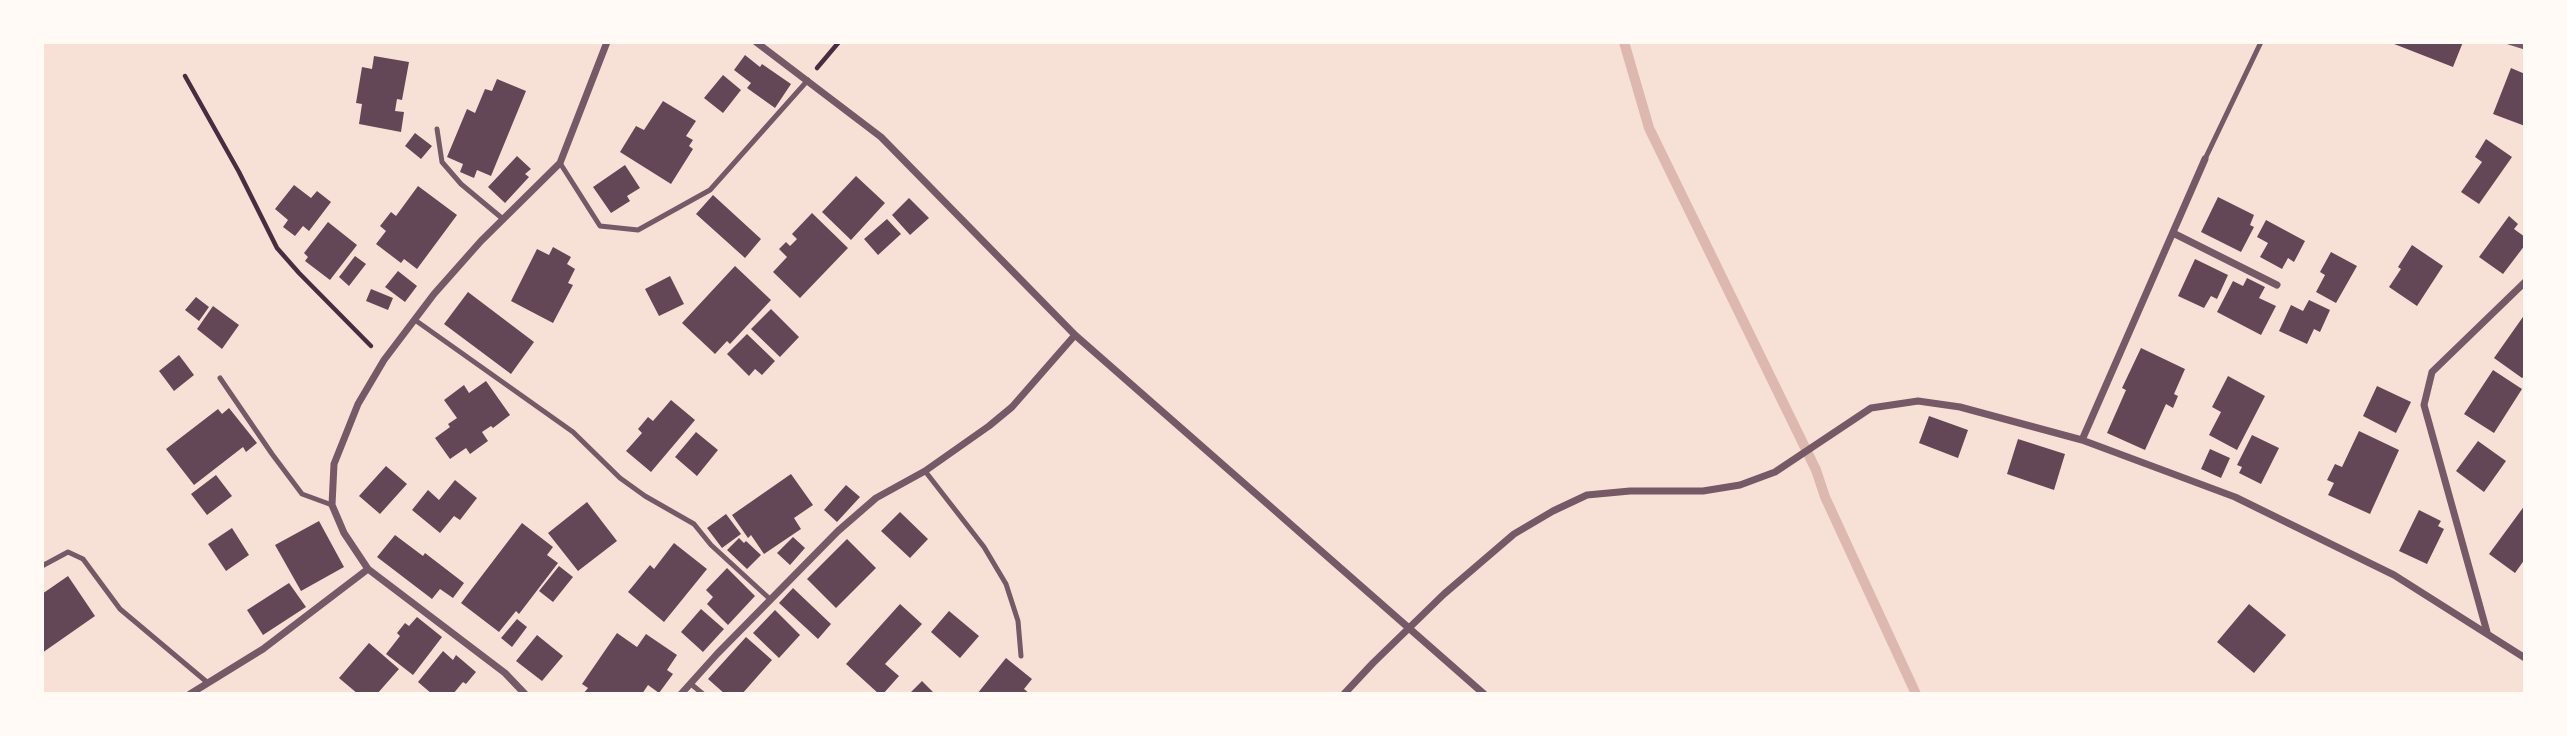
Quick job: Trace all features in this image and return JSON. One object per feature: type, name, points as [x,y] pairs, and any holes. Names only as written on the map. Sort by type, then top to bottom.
[{"type":"street","points":[[525,694],[505,673],[368,569],[344,533],[332,505],[334,464],[358,404],[384,360],[434,294],[503,219],[560,163],[607,42]]},
{"type":"street","points":[[757,42],[881,137],[1075,335],[1484,694]]},
{"type":"street","points":[[2082,440],[2205,159]]},
{"type":"street","points":[[2173,233],[2277,285]]},
{"type":"street","points":[[2487,632],[2424,405],[2432,372],[2525,282]]},
{"type":"street","points":[[681,694],[838,531],[876,498],[925,471],[1012,407],[1075,335]]},
{"type":"street","points":[[1344,694],[1408,628],[1514,534],[1553,510],[1587,495],[1630,491],[1703,491],[1740,485],[1775,472],[1871,408],[1918,401],[1960,407],[2082,440],[2235,496],[2395,575],[2525,658]]},
{"type":"street","points":[[190,694],[263,649],[368,569]]},
{"type":"lane","points":[[2205,159],[2261,42]]},
{"type":"lane","points":[[2509,42],[2525,47]]},
{"type":"lane","points":[[560,163],[600,226],[638,230],[710,190],[808,80]]},
{"type":"lane","points":[[437,129],[442,162],[461,184],[503,219]]},
{"type":"lane","points":[[415,320],[573,432],[620,478],[694,524],[711,545],[771,600]]},
{"type":"lane","points":[[219,378],[302,494],[332,505]]},
{"type":"lane","points":[[925,471],[984,547],[1006,584],[1018,621],[1021,656]]},
{"type":"lane","points":[[42,566],[68,552],[83,559],[120,610],[208,683]]},
{"type":"lane","points":[[691,684],[703,694]]},
{"type":"path","points":[[808,80],[839,42]]},
{"type":"path","points":[[185,76],[239,172],[277,248],[384,360]]},
{"type":"building","points":[[2389,42],[2463,42],[2453,67]]},
{"type":"building","points":[[745,55],[760,67],[762,64],[791,84],[775,108],[747,88],[751,83],[734,70]]},
{"type":"building","points":[[374,56],[409,62],[402,100],[397,99],[395,111],[404,112],[401,132],[359,124],[362,104],[356,103],[362,67],[372,69]]},
{"type":"building","points":[[2511,68],[2525,74],[2525,126],[2493,114]]},
{"type":"building","points":[[723,75],[741,90],[723,113],[704,98]]},
{"type":"building","points":[[497,79],[526,91],[491,176],[477,170],[474,178],[460,172],[463,164],[447,157],[467,109],[475,113],[485,89],[492,91]]},
{"type":"building","points":[[663,101],[696,121],[686,136],[693,140],[689,146],[693,149],[671,184],[620,152],[636,126],[644,130]]},
{"type":"building","points":[[415,133],[432,146],[421,159],[405,146]]},
{"type":"building","points":[[2486,139],[2512,157],[2479,204],[2461,192],[2482,162],[2475,157]]},
{"type":"building","points":[[517,156],[531,169],[525,174],[529,177],[505,203],[488,187]]},
{"type":"building","points":[[625,165],[640,188],[627,196],[630,201],[611,213],[593,187]]},
{"type":"building","points":[[856,176],[885,203],[851,240],[822,212]]},
{"type":"building","points":[[294,185],[311,198],[317,191],[331,202],[309,231],[303,226],[295,236],[283,227],[288,220],[275,209]]},
{"type":"building","points":[[418,186],[457,215],[417,269],[404,259],[401,263],[376,244],[386,231],[380,226],[391,212],[396,216]]},
{"type":"building","points":[[713,195],[761,239],[745,258],[696,214]]},
{"type":"building","points":[[2218,197],[2254,215],[2250,225],[2254,227],[2241,252],[2201,232]]},
{"type":"building","points":[[909,198],[929,218],[910,235],[892,215]]},
{"type":"building","points":[[812,213],[848,248],[800,298],[773,272],[787,257],[779,249],[786,242],[790,246],[797,239],[792,234]]},
{"type":"building","points":[[2509,216],[2518,224],[2514,229],[2525,237],[2525,245],[2503,274],[2479,257]]},
{"type":"building","points":[[887,219],[901,234],[878,255],[864,239]]},
{"type":"building","points":[[2266,220],[2305,241],[2294,262],[2288,258],[2282,269],[2260,257],[2268,243],[2257,237]]},
{"type":"building","points":[[328,222],[357,245],[330,280],[305,261],[308,257],[304,253]]},
{"type":"building","points":[[2412,245],[2443,266],[2417,306],[2389,287]]},
{"type":"building","points":[[553,247],[571,257],[567,264],[575,269],[568,283],[573,285],[553,323],[511,301],[537,249],[549,255]]},
{"type":"building","points":[[2331,252],[2357,266],[2336,303],[2316,292],[2325,275],[2320,272]]},
{"type":"building","points":[[355,256],[366,264],[349,286],[339,277]]},
{"type":"building","points":[[2195,259],[2228,275],[2217,299],[2211,296],[2204,308],[2178,296]]},
{"type":"building","points":[[735,266],[771,300],[730,344],[727,341],[715,354],[682,323]]},
{"type":"building","points":[[398,271],[417,286],[405,302],[385,287]]},
{"type":"building","points":[[670,276],[684,304],[659,316],[645,289]]},
{"type":"building","points":[[2247,278],[2265,287],[2259,298],[2276,306],[2261,335],[2217,312],[2233,281],[2243,286]]},
{"type":"building","points":[[371,289],[393,298],[388,310],[366,301]]},
{"type":"building","points":[[468,292],[534,342],[511,374],[444,324]]},
{"type":"building","points":[[196,297],[209,307],[199,321],[185,310]]},
{"type":"building","points":[[2309,300],[2330,310],[2320,332],[2314,329],[2307,344],[2279,331],[2291,305],[2303,311]]},
{"type":"building","points":[[213,306],[239,325],[222,349],[197,329]]},
{"type":"building","points":[[771,309],[799,337],[780,357],[751,329]]},
{"type":"building","points":[[2525,314],[2525,375],[2522,378],[2494,358]]},
{"type":"building","points":[[747,334],[775,361],[762,375],[755,369],[749,376],[727,354]]},
{"type":"building","points":[[2141,348],[2185,369],[2174,394],[2178,396],[2173,408],[2166,404],[2145,450],[2107,433],[2126,390],[2122,388]]},
{"type":"building","points":[[179,355],[194,375],[174,391],[159,371]]},
{"type":"building","points":[[2493,370],[2522,389],[2494,433],[2464,414]]},
{"type":"building","points":[[2228,376],[2265,396],[2237,450],[2209,435],[2221,412],[2212,407]]},
{"type":"building","points":[[486,381],[510,415],[493,428],[491,426],[482,432],[488,441],[470,454],[466,448],[450,459],[435,438],[457,418],[444,400],[464,385],[469,393]]},
{"type":"building","points":[[2377,386],[2411,402],[2396,433],[2363,416]]},
{"type":"building","points":[[671,400],[695,420],[651,472],[626,451],[642,433],[638,429],[648,417],[653,421]]},
{"type":"building","points":[[229,408],[257,443],[246,452],[243,447],[194,485],[166,449],[218,409],[222,414]]},
{"type":"building","points":[[1929,416],[1968,430],[1958,458],[1919,443]]},
{"type":"building","points":[[2359,431],[2399,450],[2370,514],[2328,495],[2334,483],[2327,480],[2335,464],[2342,467]]},
{"type":"building","points":[[696,432],[718,450],[697,476],[675,457]]},
{"type":"building","points":[[2252,435],[2279,448],[2261,484],[2239,473],[2242,467],[2237,465]]},
{"type":"building","points":[[2018,439],[2065,454],[2054,490],[2007,474]]},
{"type":"building","points":[[2478,441],[2506,461],[2484,492],[2456,471]]},
{"type":"building","points":[[2210,449],[2230,458],[2221,478],[2201,469]]},
{"type":"building","points":[[386,466],[407,484],[380,514],[359,496]]},
{"type":"building","points":[[791,474],[813,505],[794,518],[801,529],[764,554],[751,535],[748,538],[732,515]]},
{"type":"building","points":[[216,475],[232,496],[207,515],[191,494]]},
{"type":"building","points":[[455,480],[477,498],[460,520],[454,516],[440,533],[412,510],[428,490],[439,500]]},
{"type":"building","points":[[846,485],[860,497],[837,522],[824,510]]},
{"type":"building","points":[[587,502],[617,541],[578,571],[548,533]]},
{"type":"building","points":[[2525,505],[2525,559],[2515,573],[2489,554]]},
{"type":"building","points":[[2419,510],[2441,521],[2438,526],[2444,529],[2427,564],[2399,551]]},
{"type":"building","points":[[900,512],[928,539],[910,558],[881,531]]},
{"type":"building","points":[[726,514],[741,534],[722,548],[707,528]]},
{"type":"building","points":[[319,521],[344,567],[301,591],[275,545]]},
{"type":"building","points":[[522,523],[553,547],[547,555],[558,563],[519,614],[516,611],[499,632],[461,603]]},
{"type":"building","points":[[232,528],[249,555],[226,571],[208,544]]},
{"type":"building","points":[[395,535],[423,556],[425,553],[464,583],[453,598],[440,589],[432,599],[377,557]]},
{"type":"building","points":[[793,537],[805,548],[790,565],[777,553]]},
{"type":"building","points":[[739,538],[761,555],[747,569],[727,550]]},
{"type":"building","points":[[847,539],[876,568],[836,608],[807,579]]},
{"type":"building","points":[[674,543],[707,569],[664,622],[628,592],[650,565],[654,569]]},
{"type":"building","points":[[559,566],[573,577],[553,602],[539,591]]},
{"type":"building","points":[[727,568],[755,596],[728,625],[707,604],[713,597],[706,590]]},
{"type":"building","points":[[68,576],[95,616],[42,653],[42,594]]},
{"type":"building","points":[[289,583],[306,607],[263,635],[247,610]]},
{"type":"building","points":[[793,588],[831,624],[818,639],[779,603]]},
{"type":"building","points":[[900,604],[922,624],[885,664],[899,676],[883,694],[879,694],[846,664]]},
{"type":"building","points":[[2249,604],[2286,635],[2254,673],[2217,642]]},
{"type":"building","points":[[701,609],[724,629],[703,652],[681,632]]},
{"type":"building","points":[[775,610],[800,635],[779,658],[753,633]]},
{"type":"building","points":[[949,611],[979,636],[960,658],[931,632]]},
{"type":"building","points":[[417,617],[442,637],[413,675],[386,654],[400,636],[397,633],[405,623],[409,626]]},
{"type":"building","points":[[517,619],[527,627],[512,647],[501,638]]},
{"type":"building","points":[[617,633],[637,647],[646,634],[677,655],[667,670],[673,674],[659,693],[648,685],[642,694],[583,694],[588,688],[582,684]]},
{"type":"building","points":[[537,635],[563,656],[542,681],[516,661]]},
{"type":"building","points":[[746,637],[772,660],[742,694],[725,694],[708,679]]},
{"type":"building","points":[[369,643],[399,669],[377,694],[358,694],[339,678]]},
{"type":"building","points":[[443,651],[453,660],[456,655],[476,672],[453,694],[432,694],[418,682]]},
{"type":"building","points":[[1006,658],[1032,679],[1024,689],[1030,694],[977,694]]},
{"type":"building","points":[[922,681],[935,694],[909,694]]},
{"type":"waterway","points":[[1624,42],[1649,128],[1816,470],[1825,497],[1916,694]]}]
